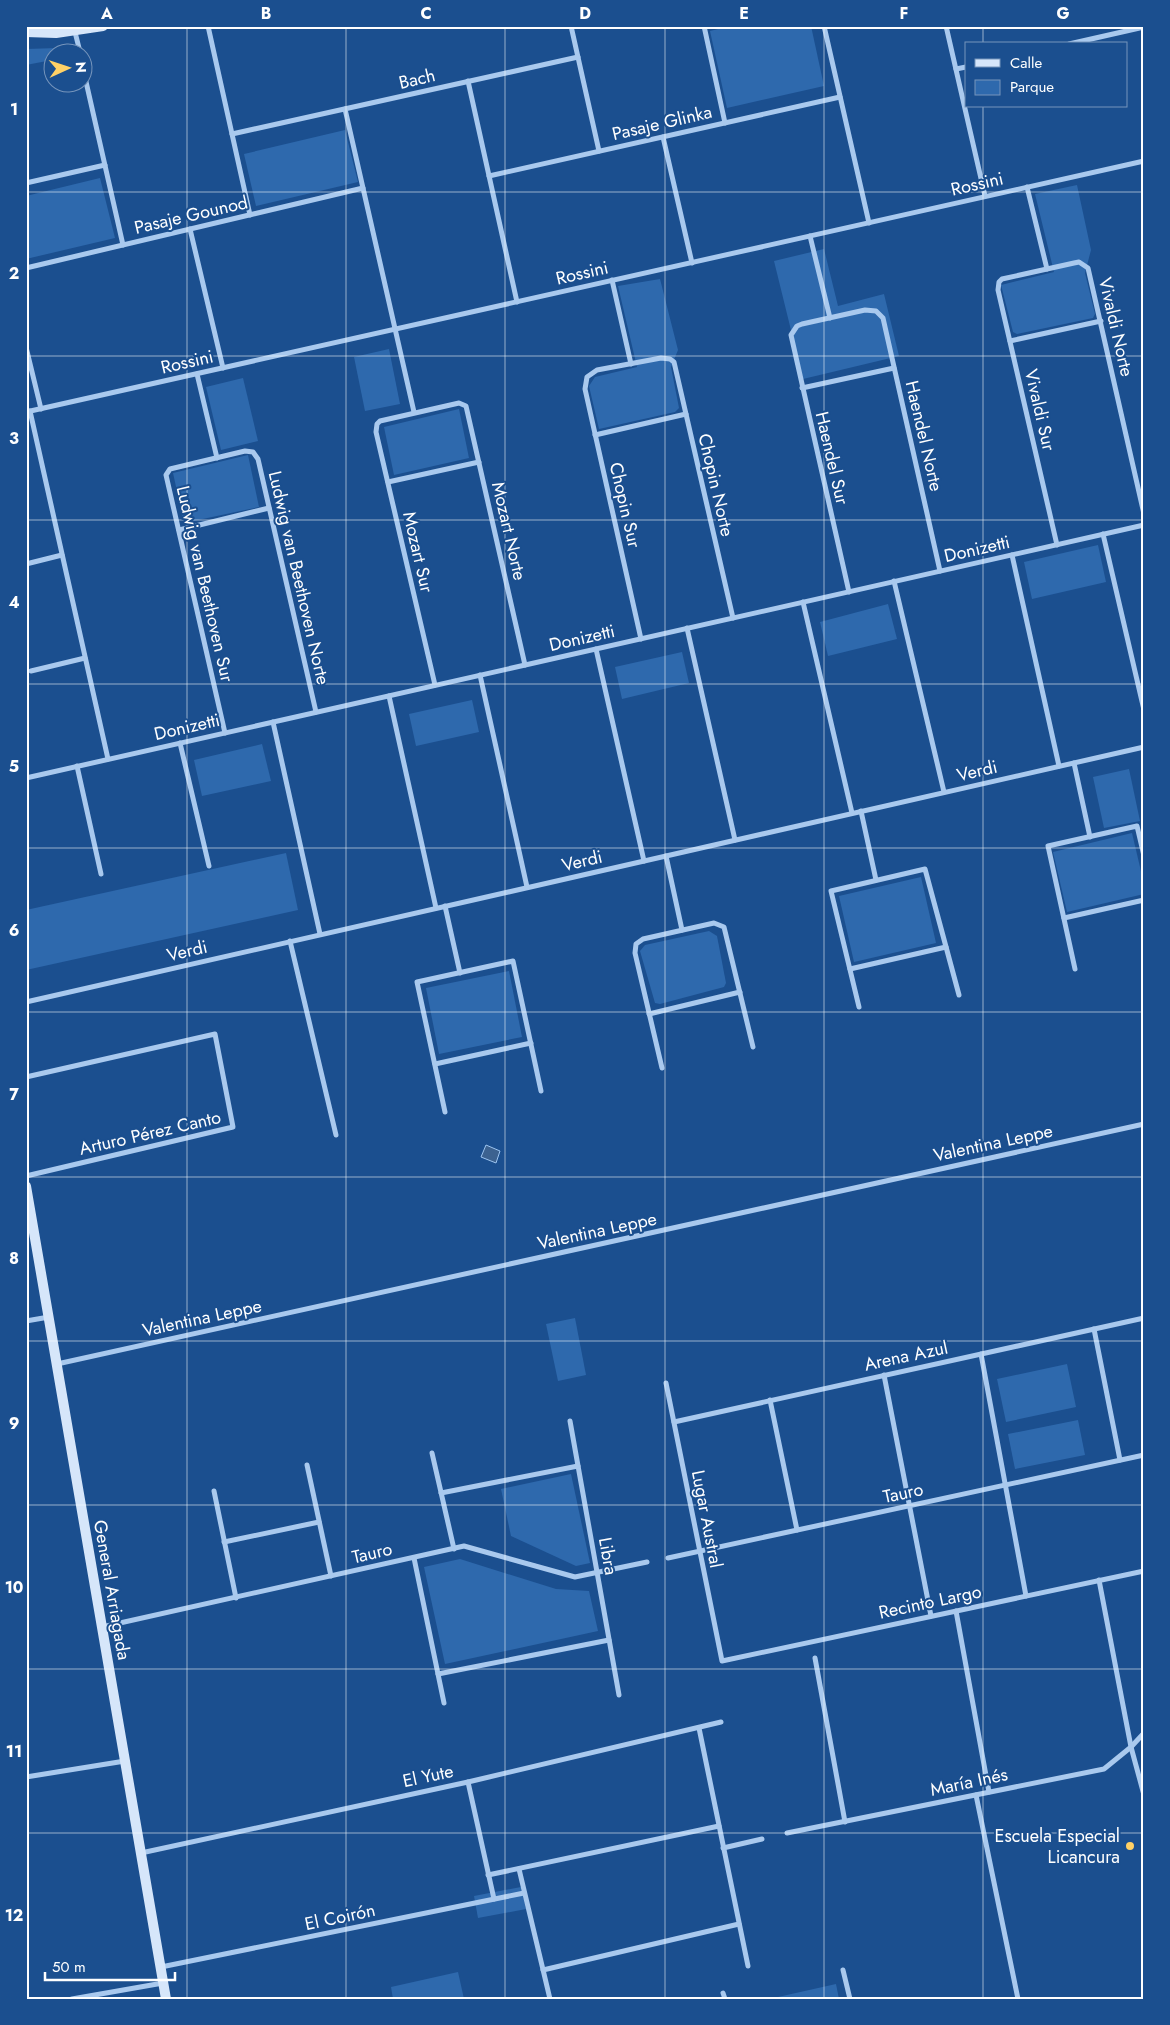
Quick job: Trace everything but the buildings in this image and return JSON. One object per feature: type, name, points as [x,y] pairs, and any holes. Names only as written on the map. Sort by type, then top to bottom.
[{"type":"street","points":[[26,32],[75,32],[103,26]]},
{"type":"street","points":[[208,26],[250,215]]},
{"type":"street","points":[[571,26],[599,152]]},
{"type":"street","points":[[704,26],[725,123]]},
{"type":"street","points":[[824,26],[869,223]]},
{"type":"street","points":[[946,26],[985,196]]},
{"type":"street","points":[[1078,42],[1144,27]]},
{"type":"street","points":[[75,32],[78,42]]},
{"type":"street","name":"Bach","points":[[232,134],[578,57]]},
{"type":"street","points":[[956,70],[965,67]]},
{"type":"street","points":[[468,81],[517,302]]},
{"type":"street","points":[[88,92],[123,245]]},
{"type":"street","name":"Pasaje Glinka","points":[[489,176],[840,97]]},
{"type":"street","points":[[345,109],[414,412]]},
{"type":"street","points":[[663,137],[692,262]]},
{"type":"street","name":"Rossini","points":[[28,412],[1144,161]]},
{"type":"street","points":[[26,183],[105,164]]},
{"type":"street","points":[[1027,187],[1047,269]]},
{"type":"street","name":"Pasaje Gounod","points":[[26,268],[363,188]]},
{"type":"street","points":[[190,229],[223,368]]},
{"type":"street","points":[[810,236],[830,318]]},
{"type":"street","name":"Vivaldi Norte","points":[[1047,269],[1074,263],[1084,264],[1090,273],[1144,514]]},
{"type":"street","name":"Vivaldi Sur","points":[[1047,269],[1006,278],[999,282],[998,290],[1057,545]]},
{"type":"street","points":[[612,280],[631,364]]},
{"type":"street","name":"Haendel Norte","points":[[830,318],[865,310],[876,311],[883,318],[940,571]]},
{"type":"street","name":"Haendel Sur","points":[[830,318],[802,324],[793,330],[792,341],[848,592]]},
{"type":"street","points":[[1010,341],[1101,321]]},
{"type":"street","points":[[26,347],[41,409]]},
{"type":"street","name":"Chopin Norte","points":[[631,364],[661,358],[670,359],[676,367],[733,618]]},
{"type":"street","name":"Chopin Sur","points":[[631,364],[593,372],[587,378],[585,389],[641,639]]},
{"type":"street","points":[[802,388],[894,368]]},
{"type":"street","points":[[198,374],[217,458]]},
{"type":"street","name":"Mozart Norte","points":[[414,412],[459,402],[467,410],[525,665]]},
{"type":"street","points":[[28,412],[108,759]]},
{"type":"street","name":"Mozart Sur","points":[[414,412],[380,421],[377,424],[376,432],[435,686]]},
{"type":"street","points":[[595,434],[686,414]]},
{"type":"street","name":"Ludwig van Beethoven Norte","points":[[217,458],[244,451],[253,452],[258,459],[316,712]]},
{"type":"street","name":"Ludwig van Beethoven Sur","points":[[217,458],[170,469],[167,479],[225,733]]},
{"type":"street","points":[[388,482],[479,462]]},
{"type":"street","points":[[179,530],[270,508]]},
{"type":"street","name":"Donizetti","points":[[26,778],[1144,525]]},
{"type":"street","points":[[1103,534],[1144,710]]},
{"type":"street","points":[[1012,555],[1059,766]]},
{"type":"street","points":[[26,564],[62,556]]},
{"type":"street","points":[[894,581],[944,792]]},
{"type":"street","points":[[803,602],[852,813]]},
{"type":"street","points":[[687,628],[736,840]]},
{"type":"street","points":[[596,649],[644,861]]},
{"type":"street","points":[[31,671],[85,658]]},
{"type":"street","points":[[480,675],[527,887]]},
{"type":"street","points":[[389,696],[436,908]]},
{"type":"street","points":[[273,722],[320,934]]},
{"type":"street","points":[[180,743],[208,866]]},
{"type":"street","name":"Verdi","points":[[26,1002],[1144,747]]},
{"type":"street","points":[[1074,763],[1090,837]]},
{"type":"street","points":[[77,766],[101,874]]},
{"type":"street","points":[[861,811],[876,880]]},
{"type":"street","points":[[1076,969],[1048,846],[1137,826],[1144,856]]},
{"type":"street","points":[[666,856],[682,930]]},
{"type":"street","points":[[859,1007],[831,891],[925,869],[958,995]]},
{"type":"street","points":[[1064,918],[1144,900]]},
{"type":"street","points":[[445,906],[460,973]]},
{"type":"street","points":[[662,1068],[635,953],[636,944],[642,939],[714,923],[724,927],[753,1047]]},
{"type":"street","points":[[290,941],[336,1135]]},
{"type":"street","points":[[850,969],[946,947]]},
{"type":"street","points":[[445,1112],[417,982],[513,961],[541,1091]]},
{"type":"street","points":[[649,1014],[740,992]]},
{"type":"street","name":"Arturo Pérez Canto","points":[[26,1077],[215,1034],[233,1127],[26,1176]]},
{"type":"street","points":[[435,1064],[531,1043]]},
{"type":"street","name":"Valentina Leppe","points":[[57,1364],[1144,1124]]},
{"type":"street","name":"General Arriagada","points":[[26,1186],[166,1999]]},
{"type":"street","points":[[26,1321],[49,1317]]},
{"type":"street","name":"Arena Azul","points":[[674,1422],[1144,1318]]},
{"type":"street","points":[[1094,1329],[1120,1460]]},
{"type":"street","points":[[981,1354],[1026,1596]]},
{"type":"street","points":[[884,1375],[930,1616]]},
{"type":"street","name":"Lugar Austral","points":[[666,1383],[722,1661]]},
{"type":"street","points":[[770,1400],[797,1530]]},
{"type":"street","name":"Libra","points":[[570,1421],[619,1695]]},
{"type":"street","points":[[432,1453],[454,1549]]},
{"type":"street","name":"Tauro","points":[[668,1558],[1144,1455]]},
{"type":"street","points":[[307,1465],[331,1576]]},
{"type":"street","points":[[441,1493],[578,1466]]},
{"type":"street","points":[[214,1491],[236,1598]]},
{"type":"street","points":[[224,1542],[319,1522]]},
{"type":"street","name":"Tauro","points":[[102,1627],[464,1546],[575,1578],[647,1562]]},
{"type":"street","points":[[414,1558],[444,1703]]},
{"type":"street","name":"Recinto Largo","points":[[722,1661],[1144,1571]]},
{"type":"street","points":[[1099,1580],[1131,1747],[1144,1795]]},
{"type":"street","points":[[956,1611],[989,1792]]},
{"type":"street","points":[[438,1674],[609,1640]]},
{"type":"street","points":[[815,1658],[845,1822]]},
{"type":"street","name":"El Yute","points":[[141,1853],[468,1782],[721,1722]]},
{"type":"street","points":[[699,1728],[748,1966]]},
{"type":"street","name":"María Inés","points":[[787,1834],[1104,1769],[1131,1747],[1144,1733]]},
{"type":"street","points":[[26,1777],[125,1760]]},
{"type":"street","points":[[468,1782],[494,1899]]},
{"type":"street","points":[[976,1795],[1018,1999]]},
{"type":"street","points":[[488,1875],[719,1826]]},
{"type":"street","points":[[723,1848],[762,1839]]},
{"type":"street","points":[[519,1869],[550,1999]]},
{"type":"street","name":"El Coirón","points":[[160,1967],[524,1893]]},
{"type":"street","points":[[543,1970],[739,1924]]},
{"type":"street","points":[[844,1970],[850,1999]]},
{"type":"street","points":[[72,1999],[163,1983]]},
{"type":"green space","points":[[730,26],[811,26],[824,86],[727,108],[710,31]]},
{"type":"green space","points":[[42,48],[42,62],[26,65],[26,49]]},
{"type":"green space","points":[[345,130],[358,182],[256,206],[244,154]]},
{"type":"green space","points":[[100,178],[115,238],[26,259],[26,196]]},
{"type":"green space","points":[[1077,185],[1091,250],[1085,273],[1095,314],[1093,318],[1017,334],[1013,332],[1001,285],[1054,272],[1035,194]]},
{"type":"green space","points":[[824,249],[838,306],[884,294],[899,356],[803,379],[774,261]]},
{"type":"green space","points":[[660,279],[678,350],[671,367],[679,408],[675,412],[599,429],[589,386],[595,377],[637,367],[618,286]]},
{"type":"green space","points":[[389,349],[400,404],[365,411],[354,357]]},
{"type":"green space","points":[[243,378],[258,441],[221,450],[206,387]]},
{"type":"green space","points":[[459,409],[469,458],[394,475],[384,427]]},
{"type":"green space","points":[[248,455],[259,507],[184,523],[173,473]]},
{"type":"green space","points":[[1098,545],[1106,582],[1032,599],[1024,562]]},
{"type":"green space","points":[[888,604],[897,639],[828,656],[820,622]]},
{"type":"green space","points":[[682,652],[689,683],[622,699],[615,667]]},
{"type":"green space","points":[[472,700],[479,732],[416,746],[409,714]]},
{"type":"green space","points":[[262,744],[271,781],[202,796],[194,760]]},
{"type":"green space","points":[[1129,769],[1140,821],[1104,828],[1093,777]]},
{"type":"green space","points":[[1132,833],[1144,884],[1144,894],[1067,912],[1053,852]]},
{"type":"green space","points":[[286,853],[298,910],[26,970],[26,910]]},
{"type":"green space","points":[[921,877],[936,943],[854,962],[839,896]]},
{"type":"green space","points":[[709,931],[717,936],[726,983],[724,987],[660,1004],[655,1003],[640,951],[645,945]]},
{"type":"green space","points":[[509,971],[522,1037],[439,1054],[426,988]]},
{"type":"green space","points":[[575,1318],[586,1375],[558,1381],[546,1324]]},
{"type":"green space","points":[[1067,1364],[1076,1407],[1006,1422],[997,1379]]},
{"type":"green space","points":[[1078,1420],[1085,1455],[1015,1469],[1008,1434]]},
{"type":"green space","points":[[571,1474],[590,1563],[576,1566],[511,1536],[501,1489]]},
{"type":"green space","points":[[460,1559],[556,1589],[589,1591],[598,1631],[445,1664],[424,1567]]},
{"type":"green space","points":[[521,1887],[526,1909],[478,1918],[474,1896]]},
{"type":"green space","points":[[458,1972],[464,1999],[393,1999],[391,1987]]},
{"type":"green space","points":[[836,1984],[839,1999],[769,1999]]},
{"type":"shaded area","points":[[486,1145],[500,1151],[496,1163],[481,1157]]},
{"type":"place","name":"Escuela Especial Licancura","points":[[1130,1846]]}]
